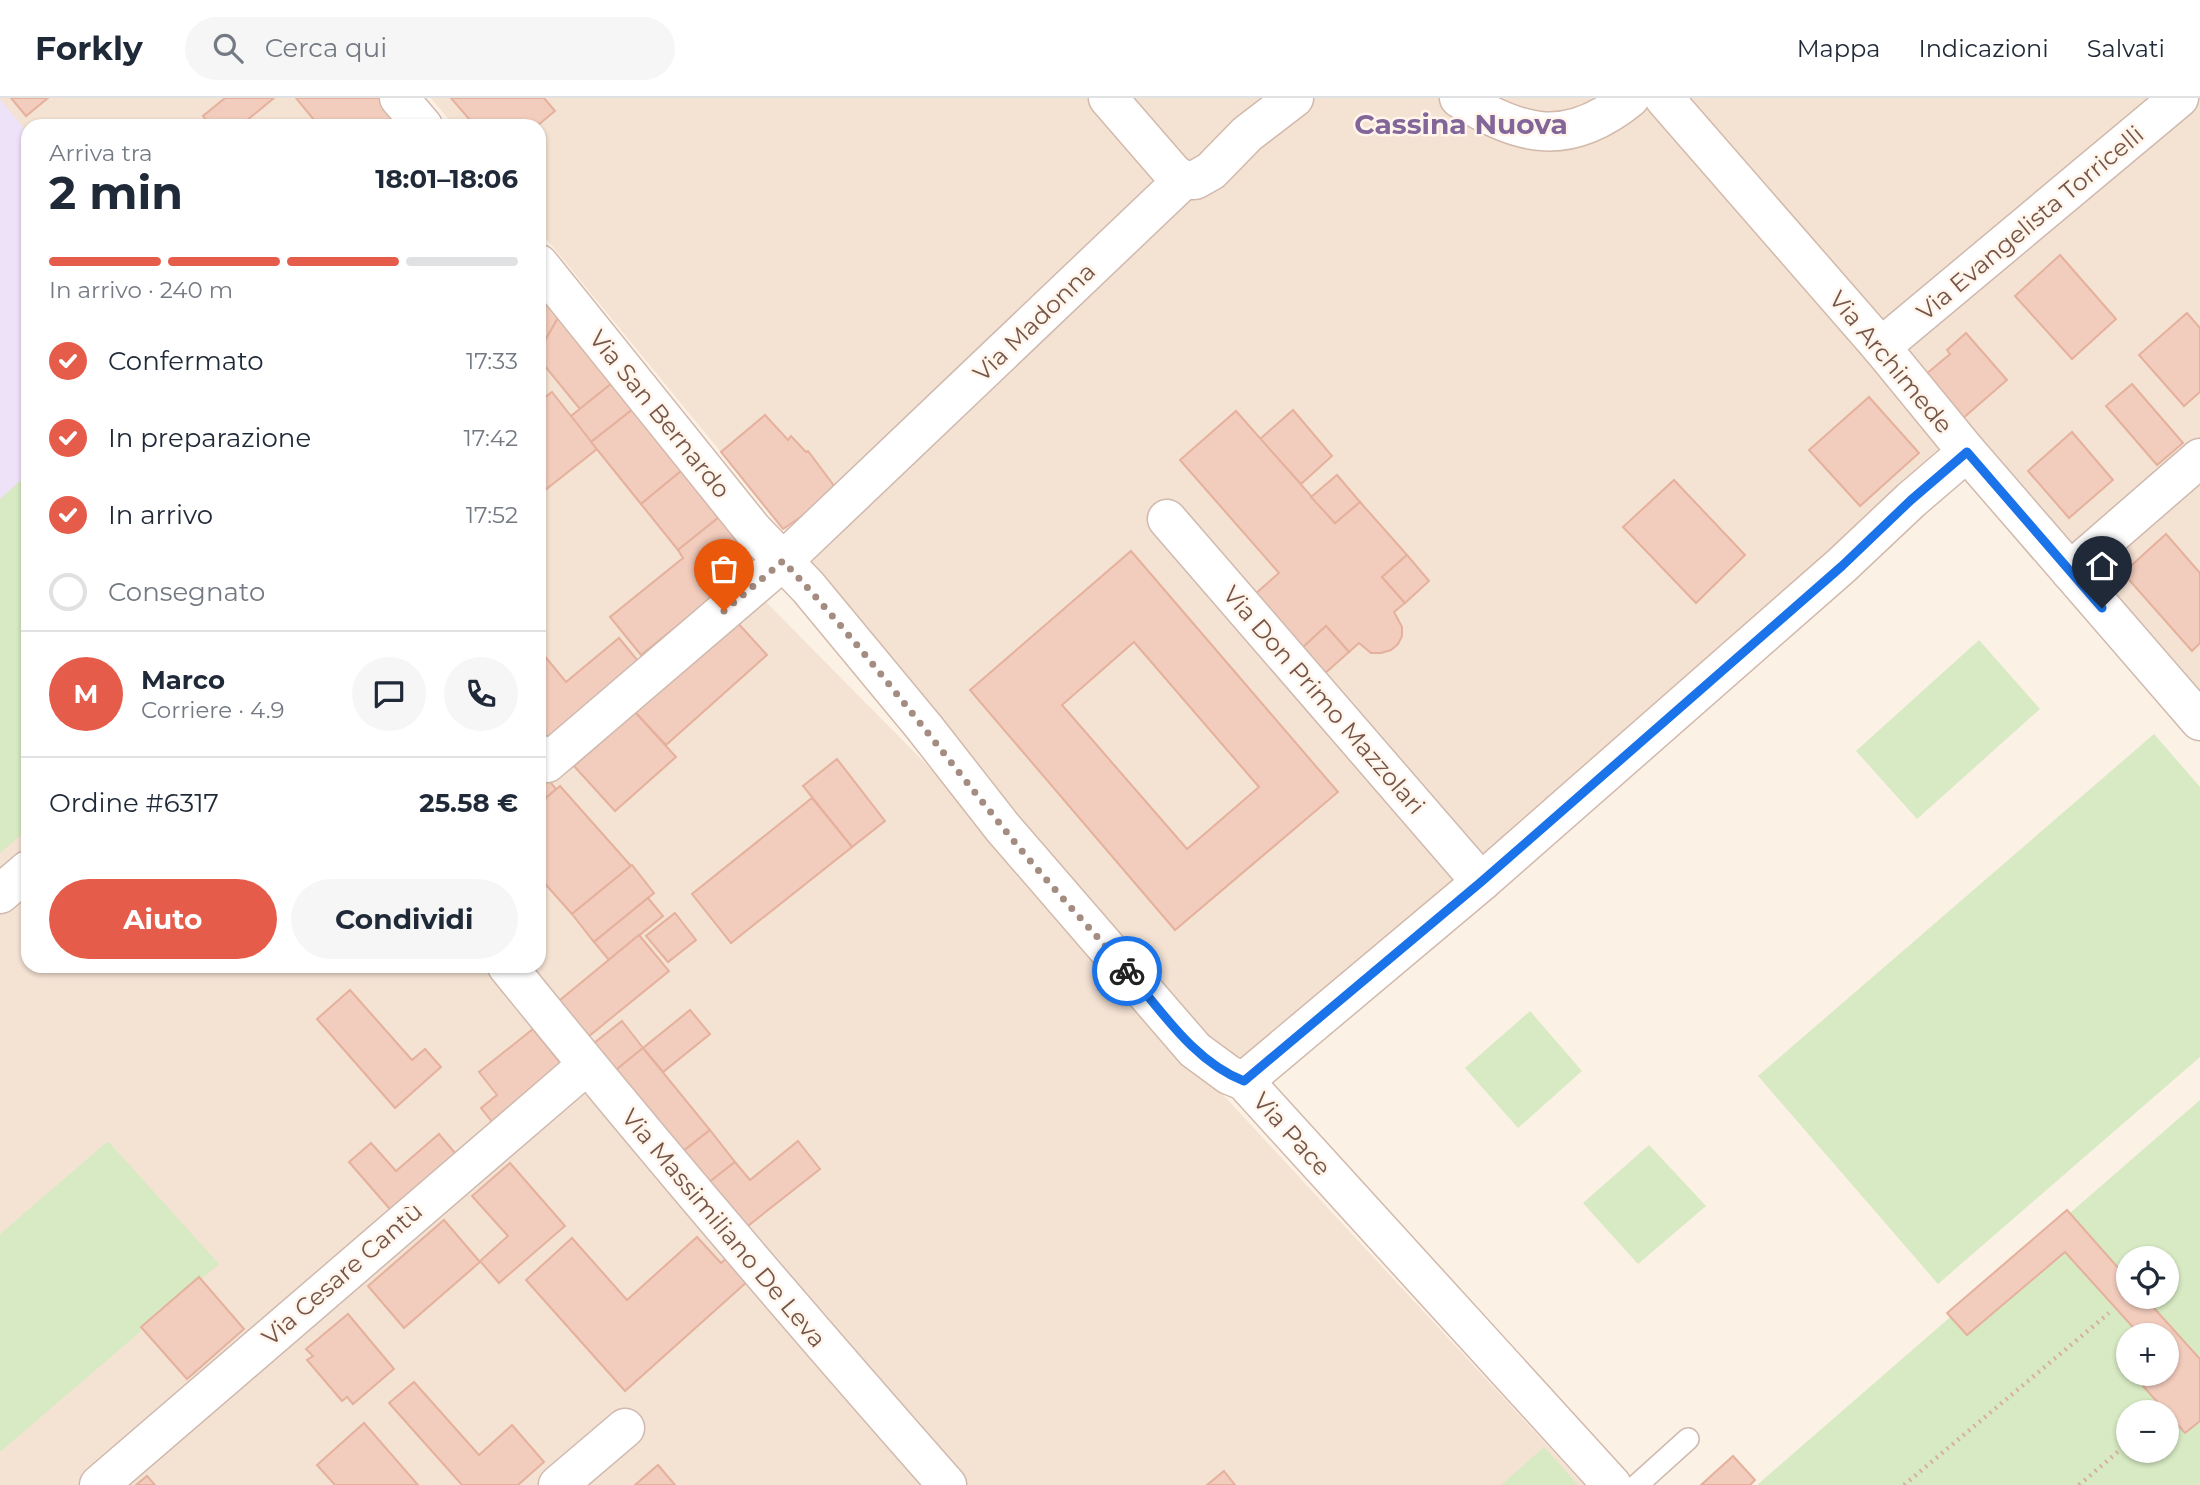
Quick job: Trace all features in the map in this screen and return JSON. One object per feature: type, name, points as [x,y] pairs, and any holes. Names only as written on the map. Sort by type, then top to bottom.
[{"type":"street","points":[[399,98],[417,119]]},
{"type":"street","points":[[1108,98],[1173,173],[1183,180]]},
{"type":"street","name":"Via Madonna","points":[[783,561],[1183,180],[1195,180],[1211,170],[1247,134],[1294,98]]},
{"type":"street","points":[[1459,98],[1511,125],[1533,131],[1562,132],[1588,124],[1618,108],[1630,98]]},
{"type":"street","name":"Via Archimede","points":[[1664,98],[1881,347],[1967,452],[2200,721]]},
{"type":"street","name":"Via Evangelista Torricelli","points":[[1881,347],[2179,98]]},
{"type":"street","name":"Via San Bernardo","points":[[546,273],[753,530],[783,561]]},
{"type":"street","points":[[1244,1081],[1481,882],[1842,566],[1911,500],[1967,452]]},
{"type":"street","points":[[2070,570],[2200,458]]},
{"type":"street","name":"Via Don Primo Mazzolari","points":[[1167,519],[1481,882]]},
{"type":"street","points":[[546,763],[783,561]]},
{"type":"street","name":"Via Pace","points":[[783,561],[808,587],[924,727],[1003,828],[1191,1045],[1211,1063],[1244,1081],[1612,1485]]},
{"type":"street","points":[[0,894],[21,876]]},
{"type":"street","name":"Via Massimiliano De Leva","points":[[514,973],[789,1307],[947,1485]]},
{"type":"street","name":"Via Cesare Cantù","points":[[99,1485],[587,1065]]},
{"type":"street","points":[[558,1485],[625,1428]]},
{"type":"lane","points":[[1637,1485],[1688,1439]]},
{"type":"path","points":[[1904,1485],[2109,1313]]},
{"type":"path","points":[[2079,1485],[2116,1453]]},
{"type":"shaded area","points":[[0,98],[399,98],[416,119],[21,119],[21,973],[546,973],[546,275],[756,529],[764,600],[1001,840],[1227,1099],[1584,1485],[0,1485],[0,1452],[218,1264],[108,1141],[0,1234]]},
{"type":"shaded area","points":[[431,98],[1656,98],[1964,461],[1242,1067],[1204,1042],[546,239],[546,119],[448,119]]},
{"type":"shaded area","points":[[1664,98],[2200,98],[2200,721]]},
{"type":"shaded area","points":[[0,99],[21,124],[21,480],[0,499]]},
{"type":"green space","points":[[21,480],[21,835],[0,853],[0,499]]},
{"type":"green space","points":[[1979,640],[2040,709],[1917,819],[1856,751]]},
{"type":"green space","points":[[2154,734],[2200,787],[2200,1057],[1938,1284],[1758,1076]]},
{"type":"green space","points":[[1530,1011],[1582,1071],[1518,1128],[1465,1068]]},
{"type":"green space","points":[[2200,1100],[2200,1485],[1757,1485]]},
{"type":"green space","points":[[108,1141],[219,1264],[0,1452],[0,1234]]},
{"type":"green space","points":[[1649,1145],[1706,1206],[1638,1264],[1583,1203]]},
{"type":"green space","points":[[1544,1447],[1578,1485],[1501,1485]]},
{"type":"building","points":[[11,98],[48,98],[26,116]]},
{"type":"building","points":[[225,98],[274,98],[248,119],[205,119],[203,116]]},
{"type":"building","points":[[296,98],[389,98],[406,119],[313,119]]},
{"type":"building","points":[[451,98],[544,98],[555,111],[545,119],[469,119]]},
{"type":"building","points":[[2060,255],[2116,319],[2072,359],[2015,296]]},
{"type":"building","points":[[546,292],[562,311],[546,339]]},
{"type":"building","points":[[562,311],[616,380],[580,409],[546,368],[546,339]]},
{"type":"building","points":[[2187,313],[2200,328],[2200,392],[2184,406],[2139,355]]},
{"type":"building","points":[[1966,333],[2007,380],[1962,419],[1925,375],[1950,354],[1947,350]]},
{"type":"building","points":[[616,380],[637,406],[591,442],[571,416]]},
{"type":"building","points":[[2132,384],[2183,443],[2157,465],[2106,406]]},
{"type":"building","points":[[552,392],[597,449],[546,489],[546,397]]},
{"type":"building","points":[[1869,397],[1919,453],[1860,506],[1809,450]]},
{"type":"building","points":[[637,406],[686,467],[641,504],[591,442]]},
{"type":"building","points":[[1293,410],[1332,456],[1301,484],[1260,439]]},
{"type":"building","points":[[1236,411],[1335,523],[1360,502],[1407,555],[1382,577],[1405,603],[1394,612],[1402,627],[1402,636],[1391,650],[1371,653],[1359,643],[1349,652],[1326,626],[1301,649],[1254,595],[1279,573],[1180,460]]},
{"type":"building","points":[[765,415],[788,440],[791,436],[808,451],[835,487],[826,500],[783,529],[721,452]]},
{"type":"building","points":[[2072,432],[2113,480],[2069,518],[2028,471]]},
{"type":"building","points":[[686,467],[723,514],[678,550],[641,504]]},
{"type":"building","points":[[1337,475],[1360,502],[1335,523],[1311,497]]},
{"type":"building","points":[[1674,480],[1745,555],[1696,603],[1623,527]]},
{"type":"building","points":[[723,514],[755,553],[754,578],[697,610],[641,655],[610,617],[683,558],[678,550]]},
{"type":"building","points":[[2166,534],[2200,573],[2200,643],[2192,651],[2123,573]]},
{"type":"building","points":[[1131,551],[1338,792],[1175,930],[970,690]],"holes":[[[1134,642],[1259,787],[1187,849],[1062,705]]]},
{"type":"building","points":[[1407,555],[1429,581],[1405,603],[1382,577]]},
{"type":"building","points":[[736,621],[767,655],[666,745],[635,712]]},
{"type":"building","points":[[1326,626],[1349,652],[1323,675],[1301,649]]},
{"type":"building","points":[[619,638],[647,672],[548,739],[546,658],[566,682]]},
{"type":"building","points":[[635,712],[676,757],[615,811],[574,766]]},
{"type":"building","points":[[837,759],[885,821],[852,847],[803,786]]},
{"type":"building","points":[[546,777],[556,789],[546,798]]},
{"type":"building","points":[[560,786],[631,866],[572,914],[546,885],[546,798]]},
{"type":"building","points":[[812,798],[852,847],[731,943],[692,894]]},
{"type":"building","points":[[632,865],[654,893],[594,942],[572,914]]},
{"type":"building","points":[[648,898],[663,916],[609,960],[594,942]]},
{"type":"building","points":[[675,913],[696,940],[668,962],[646,936]]},
{"type":"building","points":[[639,935],[669,971],[583,1041],[554,1005]]},
{"type":"building","points":[[350,990],[412,1060],[425,1049],[441,1067],[395,1108],[317,1019]]},
{"type":"building","points":[[690,1010],[710,1034],[663,1072],[643,1048]]},
{"type":"building","points":[[622,1021],[643,1048],[611,1074],[589,1047]]},
{"type":"building","points":[[533,1029],[563,1066],[493,1123],[481,1108],[497,1095],[479,1072]]},
{"type":"building","points":[[643,1048],[710,1130],[677,1156],[611,1074]]},
{"type":"building","points":[[710,1130],[735,1162],[703,1187],[677,1156]]},
{"type":"building","points":[[439,1134],[460,1159],[395,1215],[349,1162],[371,1143],[396,1171]]},
{"type":"building","points":[[798,1141],[820,1169],[739,1233],[703,1187],[735,1162],[750,1180]]},
{"type":"building","points":[[510,1163],[565,1226],[499,1283],[480,1261],[508,1236],[472,1196]]},
{"type":"building","points":[[2067,1210],[2116,1265],[2116,1308],[2065,1252],[1967,1335],[1947,1313]]},
{"type":"building","points":[[444,1220],[480,1262],[404,1328],[368,1286]]},
{"type":"building","points":[[697,1237],[721,1263],[727,1258],[748,1281],[625,1391],[526,1280],[572,1238],[627,1300]]},
{"type":"building","points":[[199,1277],[244,1329],[187,1379],[141,1327]]},
{"type":"building","points":[[2117,1309],[2155,1309],[2167,1323],[2129,1323]]},
{"type":"building","points":[[348,1314],[394,1369],[353,1404],[347,1397],[342,1401],[307,1360],[313,1356],[306,1349]]},
{"type":"building","points":[[2179,1336],[2200,1359],[2200,1421],[2185,1433],[2179,1426],[2179,1400],[2156,1400],[2143,1386],[2179,1386]]},
{"type":"building","points":[[414,1382],[479,1455],[512,1425],[544,1462],[518,1485],[462,1485],[389,1403]]},
{"type":"building","points":[[364,1423],[418,1485],[335,1485],[317,1465]]},
{"type":"building","points":[[1733,1456],[1755,1480],[1750,1485],[1701,1485]]},
{"type":"building","points":[[658,1465],[675,1485],[635,1485]]},
{"type":"building","points":[[1224,1471],[1235,1485],[1207,1485]]},
{"type":"building","points":[[147,1476],[155,1485],[136,1485]]},
{"type":"way so far","points":[[724,611],[783,561],[808,587],[924,727],[1003,828],[1127,971]]},
{"type":"district","name":"Cassina Nuova","points":[[1461,124]]},
{"type":"route","points":[[1127,971],[1195,1050],[1229,1075],[1244,1081],[1481,882],[1842,566],[1911,500],[1967,452],[2102,608]]}]
